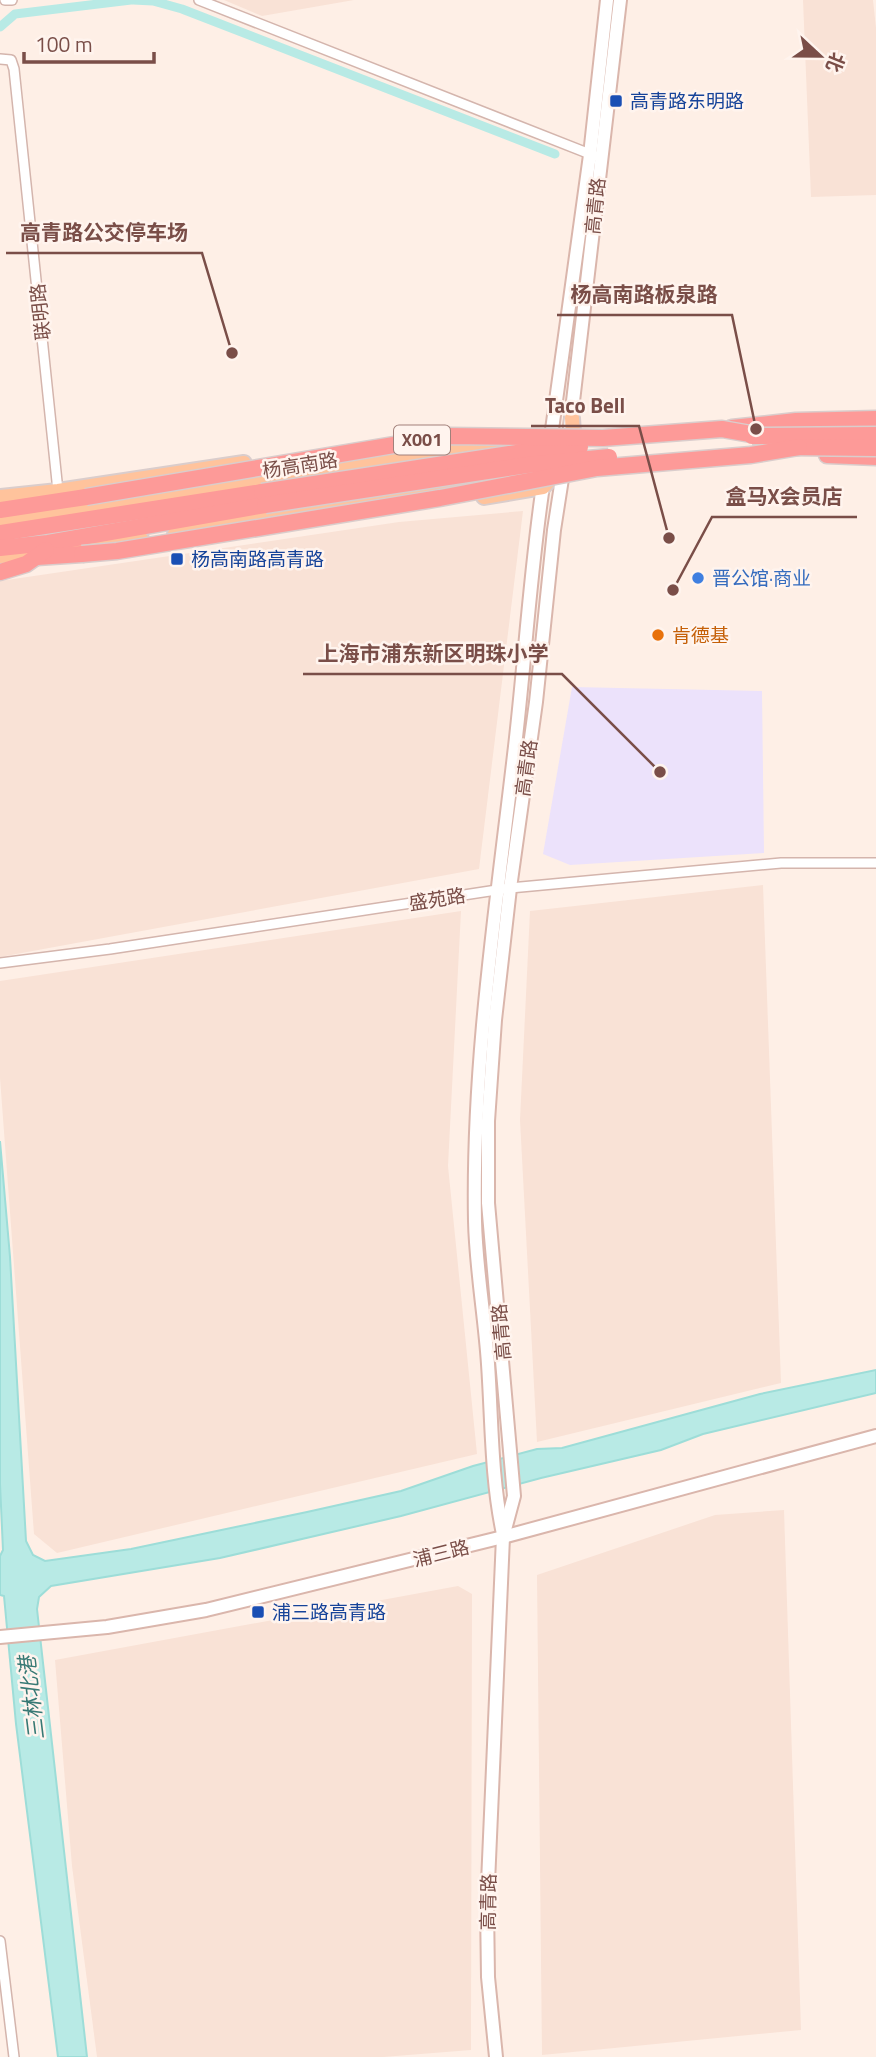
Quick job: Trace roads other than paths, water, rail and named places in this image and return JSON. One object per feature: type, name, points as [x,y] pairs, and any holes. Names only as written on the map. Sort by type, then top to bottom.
[{"type":"highway","points":[[722,429],[796,421],[876,419]]},
{"type":"highway","name":"杨高南路","points":[[14,514],[86,497],[447,436],[603,438],[722,429],[762,436]]},
{"type":"highway","name":"杨高南路","points":[[0,548],[88,536],[264,498],[529,451],[762,436],[876,433]]},
{"type":"highway","name":"杨高南路","points":[[14,514],[264,498],[527,465],[718,449],[799,447],[876,450]]},
{"type":"highway","name":"杨高南路","points":[[36,557],[117,551],[426,501],[597,468],[751,455],[799,447]]},
{"type":"highway","points":[[751,455],[876,457]]},
{"type":"highway","name":"X001","points":[[0,572],[36,557]]},
{"type":"main road","name":"高青路","points":[[565,437],[596,156],[607,0]]},
{"type":"main road","name":"高青路","points":[[503,1538],[495,1501],[488,1364],[475,1223],[480,1060],[503,889],[536,702],[554,530],[565,462],[565,437],[596,156],[620,0]]},
{"type":"main road","name":"杨高南路","points":[[58,491],[451,430],[531,429],[591,442],[786,431],[876,433]]},
{"type":"main road","points":[[545,471],[552,465],[565,437],[572,430],[575,437],[591,442]]},
{"type":"main road","name":"杨高南路","points":[[14,514],[444,450],[565,437],[670,437]]},
{"type":"main road","points":[[543,487],[565,437]]},
{"type":"main road","name":"杨高南路","points":[[565,462],[783,450],[876,450]]},
{"type":"main road","points":[[118,542],[158,549],[543,487],[565,462]]},
{"type":"main road","name":"高青路","points":[[496,2057],[488,1977],[487,1906],[503,1538],[514,1496],[487,1180],[488,1121],[514,755],[545,471]]},
{"type":"main road","name":"杨高南路","points":[[0,556],[36,557],[545,471]]},
{"type":"main road","name":"X001","points":[[14,514],[58,491]]},
{"type":"main road","name":"杨高南路","points":[[88,536],[118,542]]},
{"type":"main road","name":"浦三路","points":[[0,1637],[107,1627],[205,1610],[503,1538],[876,1437]]},
{"type":"street","points":[[5,0],[12,0]]},
{"type":"street","points":[[201,0],[596,156]]},
{"type":"street","name":"联明路","points":[[0,59],[11,60],[14,69],[58,491]]},
{"type":"street","name":"盛苑路","points":[[0,962],[110,949],[503,889],[781,863],[876,863]]},
{"type":"street","points":[[0,1941],[14,2057]]},
{"type":"water","name":"三林北港","points":[[0,1141],[10,1257],[26,1541],[33,1555],[45,1561],[131,1549],[401,1491],[473,1466],[537,1449],[562,1448],[760,1394],[876,1370],[876,1393],[703,1434],[661,1450],[541,1478],[401,1516],[220,1558],[51,1586],[39,1597],[37,1609],[87,2057],[58,2057],[16,1724],[4,1596],[0,1595],[0,1556],[3,1550],[0,1484]]},
{"type":"waterway","points":[[0,27],[15,14],[131,0]]},
{"type":"waterway","points":[[133,0],[153,1],[182,9],[555,154]]},
{"type":"place","name":"高青路东明路","points":[[616,101]]},
{"type":"place","name":"高青路公交停车场","points":[[232,353]]},
{"type":"place","name":"杨高南路板泉路","points":[[756,429]]},
{"type":"place","name":"Taco Bell","points":[[669,538]]},
{"type":"place","name":"杨高南路高青路","points":[[177,559]]},
{"type":"place","name":"晋公馆·商业","points":[[698,578]]},
{"type":"place","name":"盒马X会员店","points":[[673,590]]},
{"type":"place","name":"肯德基","points":[[658,635]]},
{"type":"place","name":"上海市浦东新区明珠小学","points":[[660,772]]},
{"type":"place","name":"浦三路高青路","points":[[258,1612]]}]
